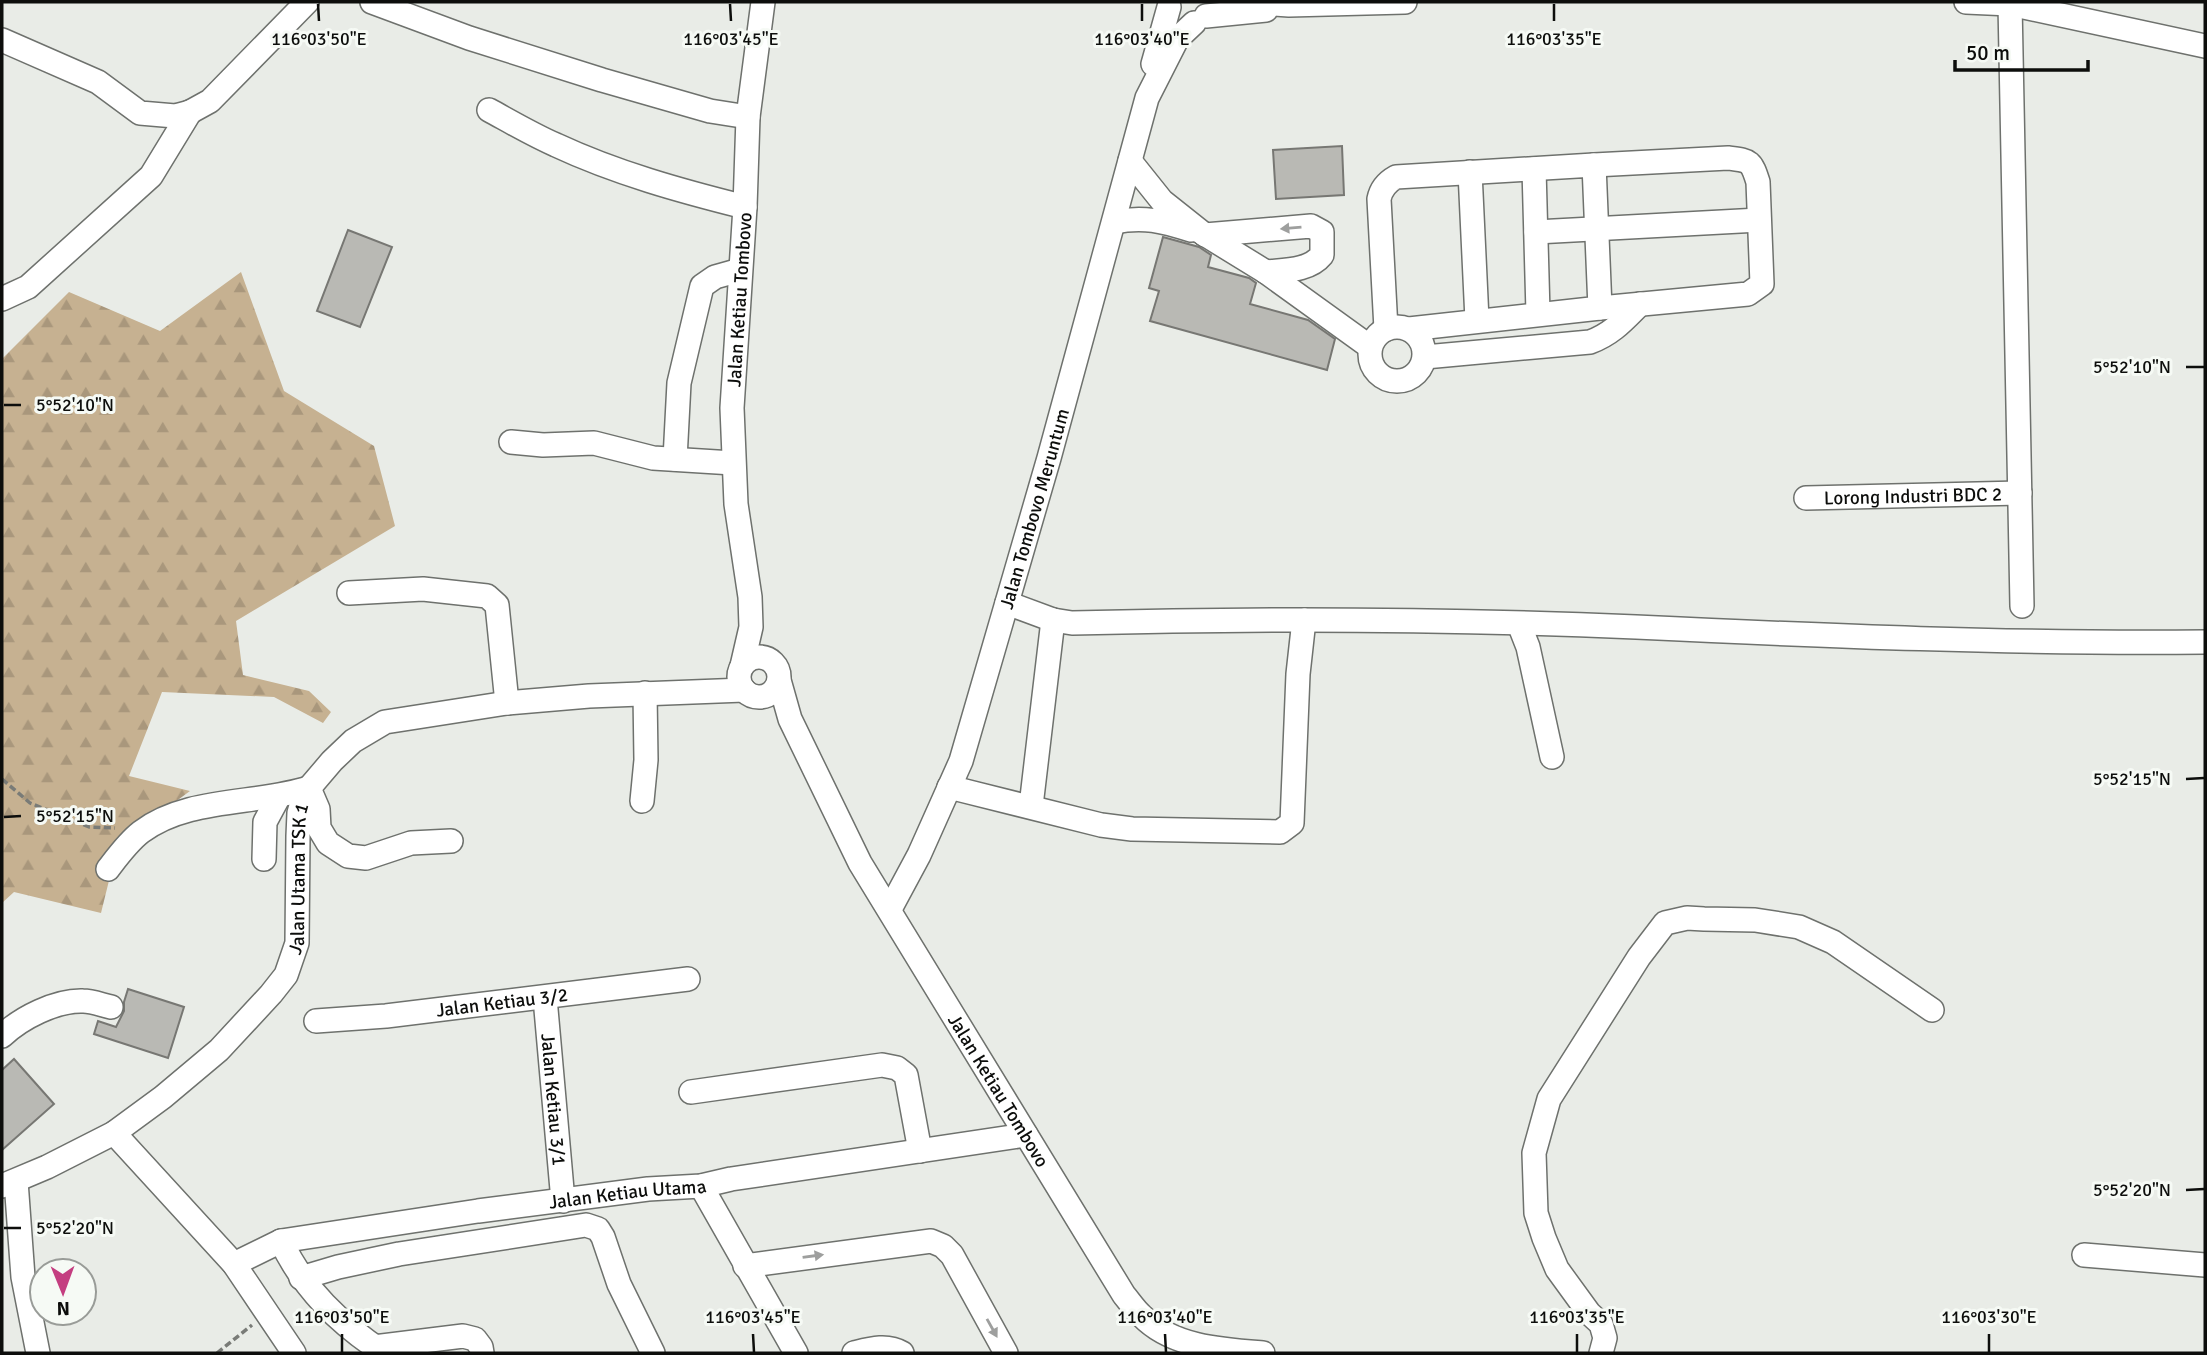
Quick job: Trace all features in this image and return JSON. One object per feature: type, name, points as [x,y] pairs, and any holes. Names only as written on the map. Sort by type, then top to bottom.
[{"type":"street","points":[[2,40],[98,82],[140,113],[175,116],[190,112],[210,101],[307,2]]},
{"type":"street","points":[[372,2],[469,38],[602,80],[710,111],[748,117]]},
{"type":"street","name":"Jalan Ketiau Tombovo","points":[[763,2],[748,117],[732,408],[733,463],[736,504],[750,597],[751,627],[745,680],[785,732],[803,747]]},
{"type":"street","points":[[1247,2],[1289,5]]},
{"type":"street","points":[[1169,4],[1176,18],[1187,23],[1203,14],[1289,5],[1405,2]]},
{"type":"street","points":[[1966,2],[2010,4],[2205,46]]},
{"type":"street","name":"Jalan Tombovo Meruntum","points":[[1147,98],[1148,80],[1169,4]]},
{"type":"street","points":[[2010,4],[2022,606]]},
{"type":"street","name":"Jalan Tombovo Meruntum","points":[[890,909],[919,855],[961,761],[1147,98],[1177,39],[1203,14]]},
{"type":"street","points":[[489,110],[555,145],[617,169],[679,190],[745,206]]},
{"type":"street","points":[[2,299],[28,287],[150,176],[190,112]]},
{"type":"street","points":[[1386,329],[1381,192],[1396,177],[1728,158],[1748,161],[1753,166],[1758,182],[1762,285],[1748,294],[1538,313],[1409,329],[1397,326],[1376,336],[1370,347],[1369,358],[1381,377],[1404,381],[1414,376],[1421,368],[1425,357],[1424,346],[1418,336],[1409,329]]},
{"type":"street","points":[[1130,161],[1162,201],[1203,234],[1266,272],[1370,347]]},
{"type":"street","points":[[1594,164],[1600,308]]},
{"type":"street","points":[[1534,169],[1538,313]]},
{"type":"street","points":[[1470,172],[1476,320]]},
{"type":"street","points":[[1114,222],[1132,218],[1152,219],[1203,234],[1311,226],[1322,232],[1322,255],[1316,262],[1303,267],[1266,272]]},
{"type":"street","points":[[1536,232],[1759,220]]},
{"type":"street","points":[[675,459],[679,383],[702,286],[715,277],[740,270]]},
{"type":"street","points":[[1425,357],[1590,342],[1616,328],[1640,304]]},
{"type":"street","points":[[511,442],[543,445],[594,443],[653,457],[733,463]]},
{"type":"street","name":"Lorong Industri BDC 2","points":[[1806,498],[2020,493]]},
{"type":"street","points":[[348,593],[423,589],[487,596],[497,605],[507,703]]},
{"type":"street","name":"Jalan Ketiau Tombovo","points":[[750,597],[759,613],[790,719],[860,863],[1124,1295],[1143,1318],[1167,1335],[1195,1343],[1263,1353]]},
{"type":"street","points":[[1007,603],[1053,620],[1072,622],[1304,620],[1519,624],[1928,640],[2205,642]]},
{"type":"street","points":[[1031,806],[1053,620]]},
{"type":"street","points":[[949,787],[1073,819],[1132,829],[1280,832],[1292,823],[1298,674],[1304,620]]},
{"type":"street","points":[[1519,624],[1528,648],[1552,757]]},
{"type":"street","points":[[757,656],[776,671],[776,686],[768,695],[745,680],[757,656]]},
{"type":"street","name":"Jalan Utama TSK 1","points":[[9,1183],[114,1133],[163,1097],[219,1050],[286,975],[297,943],[299,813],[309,788],[353,741],[385,722],[507,703],[671,692],[706,682],[745,680]]},
{"type":"street","points":[[642,801],[646,760],[645,693]]},
{"type":"street","points":[[108,869],[145,830],[179,812],[279,796],[309,788],[318,809],[319,828],[328,843],[348,856],[366,858],[411,843],[451,841]]},
{"type":"street","points":[[264,859],[265,822],[279,796]]},
{"type":"street","points":[[1601,1353],[1605,1338],[1601,1324],[1589,1313],[1557,1269],[1544,1238],[1536,1213],[1534,1153],[1549,1099],[1639,957],[1665,923],[1686,918],[1755,920],[1799,927],[1833,942],[1932,1010]]},
{"type":"street","name":"Jalan Ketiau 3/2","points":[[316,1021],[386,1016],[688,979]]},
{"type":"street","name":"Jalan Ketiau 3/1","points":[[545,998],[563,1201]]},
{"type":"street","points":[[2,1036],[34,1015],[63,1003],[83,1001],[110,1007]]},
{"type":"street","points":[[691,1092],[882,1065],[897,1068],[905,1075],[920,1151]]},
{"type":"street","points":[[114,1133],[234,1264],[294,1353]]},
{"type":"street","name":"Jalan Ketiau Utama","points":[[234,1264],[281,1241],[478,1211],[648,1189],[701,1186],[744,1177],[1026,1135]]},
{"type":"street","points":[[9,1183],[38,1353]]},
{"type":"street","points":[[701,1186],[796,1353]]},
{"type":"street","points":[[301,1278],[400,1254],[586,1225],[598,1229],[603,1237],[619,1284],[653,1353]]},
{"type":"street","points":[[281,1241],[301,1278],[340,1322],[379,1350],[463,1336],[474,1339],[481,1347],[482,1353]]},
{"type":"street","points":[[746,1266],[931,1241],[943,1246],[952,1255],[1006,1353]]},
{"type":"street","points":[[2084,1255],[2205,1265]]},
{"type":"street","points":[[854,1353],[876,1348],[895,1349],[902,1353]]},
{"type":"path","points":[[2,779],[30,803],[89,827],[145,830]]},
{"type":"path","points":[[217,1353],[267,1312]]},
{"type":"green space","points":[[241,272],[284,391],[374,446],[395,526],[236,621],[243,675],[309,691],[331,712],[323,723],[274,697],[162,692],[129,776],[190,791],[118,844],[101,913],[14,892],[2,903],[2,359],[69,292],[160,331]]},
{"type":"building","points":[[1342,146],[1344,195],[1276,199],[1273,150]]},
{"type":"building","points":[[348,230],[392,247],[360,327],[317,311]]},
{"type":"building","points":[[1163,237],[1199,247],[1211,255],[1208,267],[1249,278],[1256,283],[1250,304],[1308,320],[1335,339],[1327,370],[1150,321],[1159,291],[1149,288]]},
{"type":"building","points":[[128,989],[184,1007],[168,1058],[94,1034],[98,1021],[116,1027],[124,1011]]},
{"type":"building","points":[[14,1059],[54,1104],[2,1150],[2,1070]]}]
